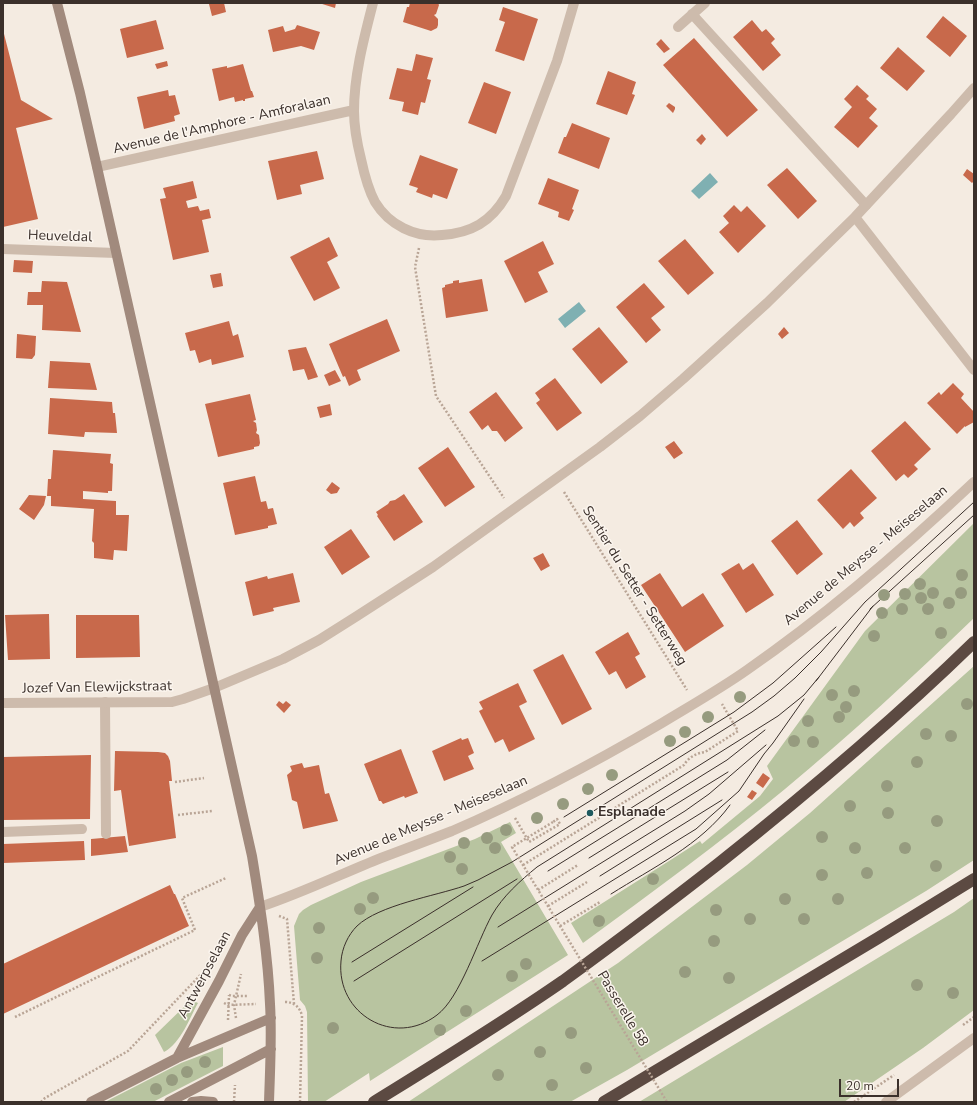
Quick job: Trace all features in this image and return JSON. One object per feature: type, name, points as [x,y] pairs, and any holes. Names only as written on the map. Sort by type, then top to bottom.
[{"type":"highway","points":[[374,1102],[464,1047],[562,981],[666,904],[767,825],[857,749],[974,642]]},
{"type":"highway","points":[[604,1102],[974,879]]},
{"type":"main road","points":[[56,3],[80,93],[252,856],[260,907],[270,995],[271,1049],[269,1102]]},
{"type":"main road","name":"Antwerpselaan","points":[[177,1058],[242,935],[260,907]]},
{"type":"main road","points":[[91,1102],[177,1058],[271,1018]]},
{"type":"main road","points":[[169,1102],[271,1049]]},
{"type":"main road","points":[[192,1102],[213,1102]]},
{"type":"street","points":[[373,3],[357,78],[354,110],[357,140],[368,186],[375,202],[386,216],[410,231],[422,235],[436,236],[448,235],[472,228],[483,223],[499,208],[506,196],[557,61],[574,3]]},
{"type":"street","points":[[678,27],[705,3]]},
{"type":"street","points":[[692,14],[866,205]]},
{"type":"street","name":"Jozef Van Elewijckstraat","points":[[3,703],[172,702],[214,688],[283,659],[319,640],[357,616],[433,567],[600,447],[683,379],[767,303],[866,205],[974,88]]},
{"type":"street","name":"Avenue de l'Amphore - Amforalaan","points":[[97,167],[354,110]]},
{"type":"street","points":[[854,217],[974,370]]},
{"type":"street","name":"Heuveldal","points":[[3,249],[116,253]]},
{"type":"street","name":"Avenue de Meysse - Meiseselaan","points":[[260,907],[290,897],[346,872],[454,830],[552,784],[626,745],[747,670],[799,632],[842,599],[974,482]]},
{"type":"street","points":[[106,702],[106,834]]},
{"type":"street","points":[[3,832],[82,829]]},
{"type":"street","points":[[886,1102],[974,1038]]},
{"type":"path","points":[[420,243],[415,267],[436,396],[505,499]]},
{"type":"path","name":"Sentier du Setter - Setterweg","points":[[564,492],[687,691]]},
{"type":"path","points":[[523,865],[684,765],[687,760],[699,752],[705,752],[738,731],[722,704]]},
{"type":"path","points":[[175,782],[204,778]]},
{"type":"path","points":[[178,815],[212,811]]},
{"type":"path","name":"Passerelle 58","points":[[515,818],[530,842],[560,824],[557,819],[553,822],[512,847],[667,1102]]},
{"type":"path","points":[[538,890],[578,865]]},
{"type":"path","points":[[15,1017],[195,930],[182,898],[226,878]]},
{"type":"path","points":[[548,906],[587,882]]},
{"type":"path","points":[[560,926],[600,902]]},
{"type":"path","points":[[260,907],[287,919],[294,1004],[300,1008],[302,1016],[300,1102]]},
{"type":"path","points":[[41,1102],[45,1098],[128,1051],[199,977]]},
{"type":"path","points":[[228,1022],[229,995]]},
{"type":"green space","points":[[974,523],[974,618],[881,705],[785,789],[660,887],[583,943],[571,923],[700,841],[702,844],[760,796],[773,779],[767,766],[865,631]]},
{"type":"green space","points":[[974,666],[974,860],[926,891],[627,1070],[570,1102],[408,1102],[618,963],[747,865],[810,813]]},
{"type":"green space","points":[[510,822],[516,833],[501,842],[568,955],[370,1081],[369,1073],[324,1102],[308,1102],[307,1012],[305,1006],[300,1000],[294,926],[299,914],[311,905],[361,882],[475,839]]},
{"type":"green space","points":[[974,898],[974,1010],[923,1048],[844,1102],[639,1102],[954,912]]},
{"type":"green space","points":[[191,1000],[198,1003],[188,1023],[180,1037],[164,1052],[155,1035]]},
{"type":"green space","points":[[223,1047],[223,1066],[153,1102],[105,1102],[181,1063]]},
{"type":"water","points":[[710,173],[718,182],[699,199],[691,191]]},
{"type":"water","points":[[579,302],[586,311],[565,328],[558,319]]},
{"type":"building","points":[[224,3],[226,12],[212,16],[209,4]]},
{"type":"building","points":[[319,3],[336,3],[335,8]]},
{"type":"building","points":[[410,3],[438,3],[439,5],[436,14],[434,15],[438,19],[437,28],[431,31],[403,22],[407,7],[409,7]]},
{"type":"building","points":[[503,7],[538,19],[524,61],[495,51],[505,22],[499,20]]},
{"type":"building","points":[[943,16],[967,36],[950,57],[926,37]]},
{"type":"building","points":[[156,20],[164,49],[127,58],[120,29]]},
{"type":"building","points":[[752,20],[762,32],[766,29],[775,39],[771,43],[781,55],[763,71],[733,37]]},
{"type":"building","points":[[297,25],[320,32],[314,50],[301,46],[273,52],[268,30],[283,26],[285,32],[295,29]]},
{"type":"building","points":[[3,30],[21,100],[53,119],[16,128],[38,219],[3,227]]},
{"type":"building","points":[[694,38],[758,110],[727,137],[663,65]]},
{"type":"building","points":[[661,39],[670,49],[664,53],[656,44]]},
{"type":"building","points":[[898,47],[925,71],[907,91],[880,68]]},
{"type":"building","points":[[416,54],[433,58],[427,79],[431,80],[425,103],[421,102],[418,115],[402,111],[404,102],[389,99],[397,68],[412,71]]},
{"type":"building","points":[[167,61],[168,66],[157,69],[155,64]]},
{"type":"building","points":[[243,64],[254,97],[245,99],[245,101],[235,102],[234,97],[219,101],[212,69],[227,66],[227,68]]},
{"type":"building","points":[[608,71],[636,82],[632,94],[635,95],[627,115],[596,104]]},
{"type":"building","points":[[484,82],[511,92],[496,134],[468,123]]},
{"type":"building","points":[[857,85],[869,96],[866,99],[877,109],[869,118],[878,126],[858,148],[834,127],[852,107],[844,99]]},
{"type":"building","points":[[168,90],[169,96],[175,95],[180,114],[174,116],[175,121],[144,129],[137,97]]},
{"type":"building","points":[[669,103],[675,107],[673,113],[666,106]]},
{"type":"building","points":[[572,123],[610,138],[599,169],[558,153],[564,137],[566,137]]},
{"type":"building","points":[[702,134],[706,139],[701,145],[696,140]]},
{"type":"building","points":[[317,151],[324,179],[300,185],[302,194],[277,200],[268,161]]},
{"type":"building","points":[[420,155],[458,169],[447,199],[433,194],[432,198],[416,192],[418,188],[409,185]]},
{"type":"building","points":[[787,168],[817,201],[798,219],[767,185]]},
{"type":"building","points":[[967,169],[974,174],[974,181],[972,183],[963,175]]},
{"type":"building","points":[[548,178],[579,190],[572,209],[574,210],[569,221],[558,217],[559,212],[538,204]]},
{"type":"building","points":[[193,181],[197,198],[186,201],[188,208],[198,206],[200,211],[209,209],[211,218],[202,220],[209,252],[173,260],[160,199],[166,198],[163,188]]},
{"type":"building","points":[[734,205],[741,212],[747,206],[766,226],[738,253],[719,232],[729,223],[723,216]]},
{"type":"building","points":[[329,237],[338,256],[327,262],[340,288],[314,301],[290,257]]},
{"type":"building","points":[[685,239],[714,273],[688,295],[658,261]]},
{"type":"building","points":[[543,241],[554,264],[538,272],[548,292],[525,303],[504,261]]},
{"type":"building","points":[[14,260],[33,261],[32,273],[13,272]]},
{"type":"building","points":[[221,273],[223,286],[213,288],[210,275]]},
{"type":"building","points":[[482,279],[488,311],[446,318],[442,288],[445,287],[445,285],[453,283],[453,281],[459,280],[459,283]]},
{"type":"building","points":[[42,281],[67,282],[81,332],[42,330],[43,305],[27,305],[28,292],[41,292]]},
{"type":"building","points":[[644,283],[665,307],[651,318],[661,330],[646,343],[616,307]]},
{"type":"building","points":[[387,319],[400,351],[357,370],[361,380],[349,386],[345,376],[343,377],[329,344]]},
{"type":"building","points":[[229,321],[233,336],[238,334],[244,357],[212,365],[211,359],[199,363],[195,350],[190,351],[185,333]]},
{"type":"building","points":[[599,327],[628,362],[601,384],[572,349]]},
{"type":"building","points":[[784,327],[789,333],[782,339],[778,334]]},
{"type":"building","points":[[17,334],[36,336],[35,355],[32,359],[16,358]]},
{"type":"building","points":[[306,347],[318,377],[308,380],[304,369],[293,371],[288,350]]},
{"type":"building","points":[[50,361],[90,363],[97,390],[48,388]]},
{"type":"building","points":[[335,370],[341,381],[329,386],[324,375]]},
{"type":"building","points":[[555,378],[582,413],[557,431],[536,403],[540,400],[535,393]]},
{"type":"building","points":[[953,383],[964,394],[961,398],[974,412],[974,422],[965,426],[957,434],[927,403],[939,392],[941,395]]},
{"type":"building","points":[[496,392],[523,428],[505,442],[497,431],[492,431],[488,425],[482,430],[469,412]]},
{"type":"building","points":[[250,394],[256,420],[253,421],[256,423],[256,433],[259,435],[259,446],[254,447],[254,449],[218,457],[205,404]]},
{"type":"building","points":[[50,398],[112,402],[113,413],[115,413],[117,433],[85,432],[84,437],[48,434]]},
{"type":"building","points":[[330,404],[332,415],[320,418],[317,407]]},
{"type":"building","points":[[905,421],[931,449],[914,465],[918,469],[908,478],[904,474],[896,481],[871,451]]},
{"type":"building","points":[[674,441],[683,453],[674,459],[665,447]]},
{"type":"building","points":[[448,447],[475,487],[445,507],[418,468]]},
{"type":"building","points":[[53,450],[111,454],[110,463],[113,464],[112,491],[108,491],[108,493],[83,491],[83,499],[116,501],[116,515],[129,515],[127,551],[114,550],[113,560],[94,558],[94,543],[92,541],[94,509],[51,506],[51,496],[47,496],[48,479],[51,479]]},
{"type":"building","points":[[851,469],[877,498],[860,513],[864,518],[854,527],[850,522],[843,529],[817,500]]},
{"type":"building","points":[[255,476],[261,502],[266,501],[268,509],[273,508],[277,524],[268,526],[268,528],[235,535],[223,483]]},
{"type":"building","points":[[332,482],[340,488],[337,493],[331,494],[326,490]]},
{"type":"building","points":[[404,494],[423,522],[394,541],[377,516],[378,515],[376,512],[390,501],[395,500]]},
{"type":"building","points":[[29,495],[46,496],[44,505],[34,520],[19,509]]},
{"type":"building","points":[[797,520],[823,554],[797,575],[771,541]]},
{"type":"building","points":[[351,529],[370,557],[342,575],[324,547]]},
{"type":"building","points":[[543,553],[550,566],[541,571],[533,558]]},
{"type":"building","points":[[739,563],[743,570],[753,563],[774,595],[746,613],[721,574]]},
{"type":"building","points":[[293,573],[300,602],[273,608],[274,611],[253,616],[245,582],[267,576],[268,579]]},
{"type":"building","points":[[660,573],[682,607],[703,593],[724,626],[685,652],[641,585]]},
{"type":"building","points":[[49,614],[50,659],[8,660],[5,615]]},
{"type":"building","points":[[76,615],[139,615],[140,657],[76,658]]},
{"type":"building","points":[[628,632],[640,654],[635,657],[646,677],[626,689],[616,671],[609,675],[595,652]]},
{"type":"building","points":[[563,654],[592,709],[562,725],[533,670]]},
{"type":"building","points":[[518,683],[527,702],[519,706],[535,739],[509,752],[503,739],[495,743],[479,711],[483,709],[479,702]]},
{"type":"building","points":[[279,701],[283,704],[286,701],[291,705],[284,713],[276,705]]},
{"type":"building","points":[[461,738],[462,740],[468,738],[474,753],[468,756],[474,769],[444,781],[432,751]]},
{"type":"building","points":[[401,749],[418,793],[405,798],[404,796],[383,804],[379,801],[364,764]]},
{"type":"building","points":[[115,751],[158,752],[165,753],[168,756],[172,781],[169,781],[176,838],[129,846],[121,790],[114,791]]},
{"type":"building","points":[[91,755],[90,819],[3,820],[3,757]]},
{"type":"building","points":[[302,763],[304,768],[319,765],[325,794],[329,793],[338,821],[303,829],[297,802],[292,800],[287,775],[292,771],[290,766]]},
{"type":"building","points":[[763,773],[770,778],[763,788],[756,783]]},
{"type":"building","points":[[752,790],[757,793],[752,800],[747,797]]},
{"type":"building","points":[[125,836],[128,852],[91,856],[91,839]]},
{"type":"building","points":[[84,841],[85,860],[3,863],[3,844]]},
{"type":"building","points":[[170,885],[189,926],[3,1014],[3,964]]},
{"type":"tram line","points":[[819,677],[804,695],[778,716],[537,867],[524,878],[512,889],[496,908],[486,926],[461,983],[445,1007],[437,1015],[420,1024],[403,1028],[386,1026],[371,1020],[358,1010],[348,996],[342,980],[341,961],[344,947],[348,938],[357,926],[379,912],[464,886],[512,862],[752,712],[795,678],[821,652],[865,602],[974,502]]},
{"type":"tram line","points":[[870,609],[974,515]]},
{"type":"tram line","points":[[816,681],[873,606]]},
{"type":"tram line","points":[[564,817],[734,712],[773,683],[836,627]]},
{"type":"tram line","points":[[482,961],[696,829],[739,791],[804,699]]},
{"type":"tram line","points":[[548,871],[727,760],[765,730]]},
{"type":"tram line","points":[[498,927],[685,811],[709,794],[766,745]]},
{"type":"tram line","points":[[589,858],[728,772]]},
{"type":"tram line","points":[[600,876],[722,800]]},
{"type":"tram line","points":[[611,894],[675,855],[690,844],[705,832],[730,805]]},
{"type":"tram line","points":[[354,981],[517,879]]},
{"type":"tram line","points":[[352,962],[473,887]]},
{"type":"place","name":"Esplanade","points":[[590,813]]}]
